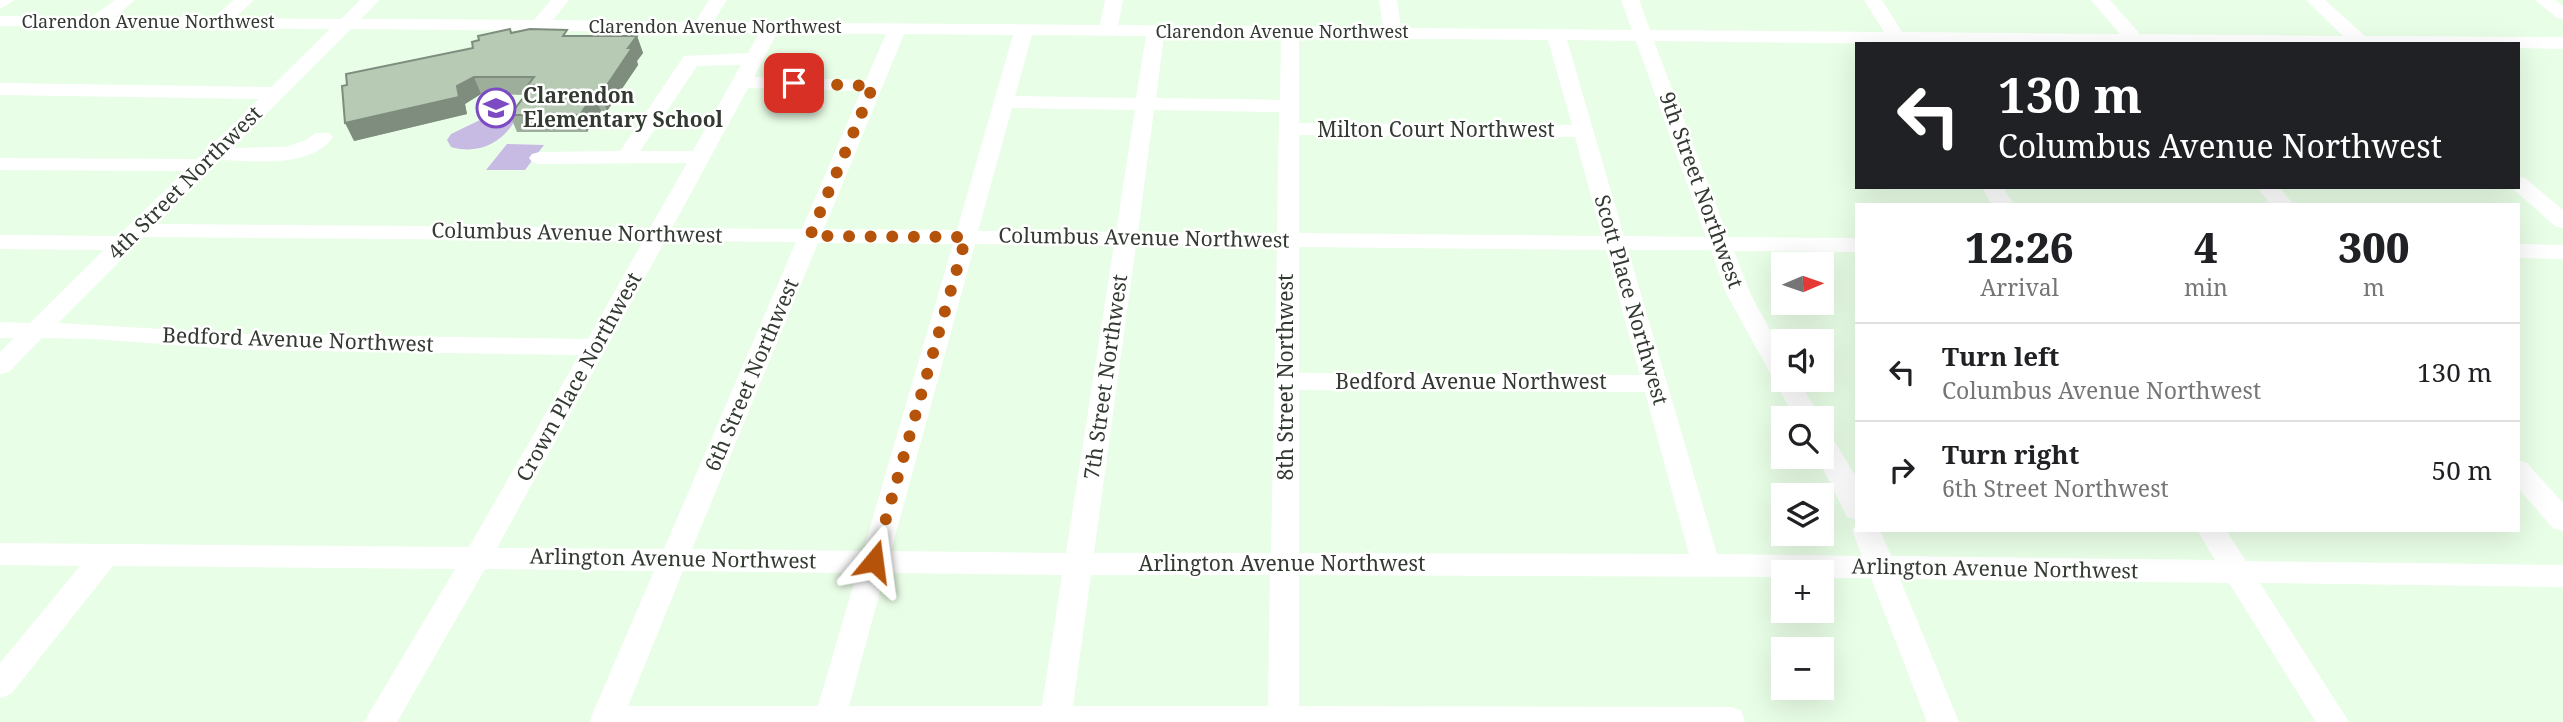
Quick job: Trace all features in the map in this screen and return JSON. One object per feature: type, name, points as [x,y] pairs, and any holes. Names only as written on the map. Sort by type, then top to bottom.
[{"type":"street","points":[[0,4],[6,0]]},
{"type":"street","points":[[97,22],[126,0]]},
{"type":"street","points":[[218,23],[245,0]]},
{"type":"street","name":"4th Street Northwest","points":[[0,366],[370,0]]},
{"type":"street","points":[[539,26],[560,0]]},
{"type":"street","points":[[701,27],[718,0]]},
{"type":"street","points":[[1108,31],[1114,0]]},
{"type":"street","points":[[1388,0],[1392,33]]},
{"type":"street","name":"9th Street Northwest","points":[[1630,0],[1738,293],[1771,354]]},
{"type":"street","points":[[1873,0],[1899,41]]},
{"type":"street","points":[[2100,0],[2137,41]]},
{"type":"street","points":[[2315,0],[2361,42]]},
{"type":"street","points":[[2544,0],[2563,14]]},
{"type":"street","name":"Clarendon Avenue Northwest","points":[[0,21],[1556,34],[1899,41],[2361,42]]},
{"type":"street","name":"Crown Place Northwest","points":[[380,722],[660,234],[771,28]]},
{"type":"street","name":"6th Street Northwest","points":[[606,721],[897,29]]},
{"type":"street","points":[[829,721],[1024,30]]},
{"type":"street","name":"7th Street Northwest","points":[[1055,721],[1156,31]]},
{"type":"street","name":"8th Street Northwest","points":[[1283,721],[1290,32]]},
{"type":"street","name":"Scott Place Northwest","points":[[1556,34],[1706,565]]},
{"type":"street","name":"Clarendon Avenue Northwest","points":[[2520,43],[2563,43]]},
{"type":"street","points":[[626,158],[691,60],[754,60]]},
{"type":"street","points":[[742,82],[873,86]]},
{"type":"street","points":[[0,89],[276,93]]},
{"type":"street","name":"Milton Court Northwest","points":[[1004,102],[1146,105],[1288,117],[1584,131]]},
{"type":"street","points":[[0,164],[208,160],[294,152],[314,145],[323,137]]},
{"type":"street","points":[[538,158],[702,157]]},
{"type":"street","points":[[2520,184],[2563,221]]},
{"type":"street","points":[[2269,189],[2281,203]]},
{"type":"street","name":"Columbus Avenue Northwest","points":[[0,242],[131,236],[660,234],[1855,245]]},
{"type":"street","points":[[2520,251],[2563,252]]},
{"type":"street","name":"Bedford Avenue Northwest","points":[[0,330],[93,331],[247,342],[596,347]]},
{"type":"street","name":"Bedford Avenue Northwest","points":[[1287,381],[1654,384]]},
{"type":"street","points":[[1834,463],[1855,505]]},
{"type":"street","points":[[2520,473],[2563,521]]},
{"type":"street","points":[[1867,532],[1943,722]]},
{"type":"street","points":[[2212,532],[2333,722]]},
{"type":"street","name":"Arlington Avenue Northwest","points":[[0,554],[1079,564],[1706,565],[2563,576]]},
{"type":"street","points":[[0,685],[106,554]]},
{"type":"street","points":[[606,721],[1730,720]]},
{"type":"shaded area","points":[[498,106],[514,107],[519,113],[508,131],[500,138],[492,144],[473,149],[451,147],[447,140],[451,134],[480,120]]},
{"type":"shaded area","points":[[507,144],[544,145],[525,170],[486,170]]},
{"type":"building","points":[[510,29],[511,33],[530,29],[567,30],[563,36],[637,36],[601,94],[594,94],[580,115],[510,115],[533,85],[528,85],[534,77],[474,77],[457,86],[459,97],[345,123],[342,86],[347,85],[346,74],[473,48],[472,42],[479,40],[478,36]]},
{"type":"place","name":"Clarendon Elementary School","points":[[496,108]]},
{"type":"route","points":[[794,83],[873,86],[810,236],[966,237],[874,561]]}]
